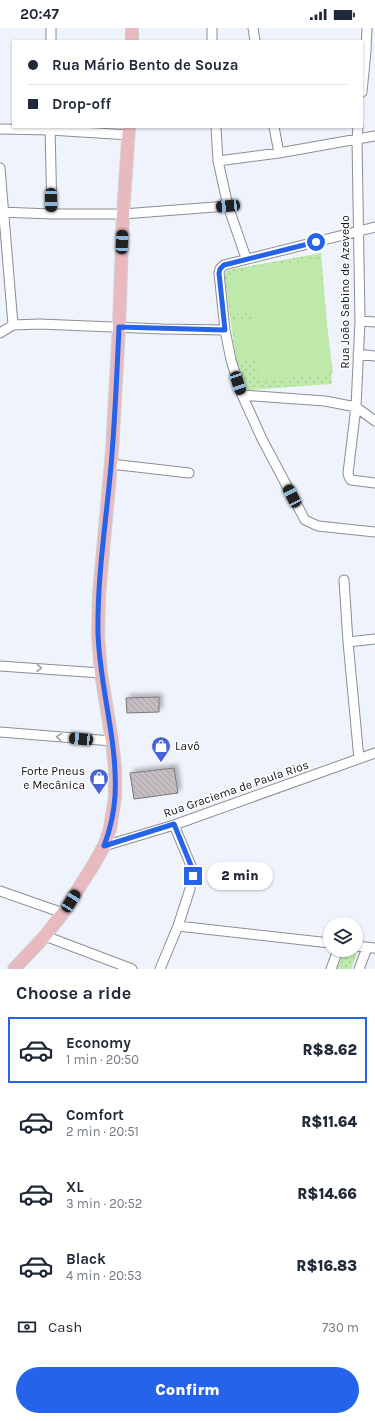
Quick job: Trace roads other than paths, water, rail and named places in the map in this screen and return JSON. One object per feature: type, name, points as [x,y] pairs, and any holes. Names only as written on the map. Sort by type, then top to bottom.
[{"type":"main road","points":[[132,28],[132,40]]},
{"type":"main road","points":[[14,969],[45,936],[63,913],[104,846],[110,829],[115,797],[115,768],[101,673],[98,635],[99,595],[111,464],[119,327],[123,214],[129,131]]},
{"type":"street","points":[[51,28],[51,40]]},
{"type":"street","points":[[212,28],[212,40]]},
{"type":"street","points":[[253,28],[256,40]]},
{"type":"street","points":[[363,87],[371,51],[367,28]]},
{"type":"street","points":[[216,128],[218,161],[228,206],[246,258]]},
{"type":"street","points":[[274,128],[279,154]]},
{"type":"street","name":"Rua João Sabino de Azevedo","points":[[358,128],[360,321],[356,407],[349,477],[351,480],[375,483]]},
{"type":"street","points":[[50,129],[52,214]]},
{"type":"street","points":[[0,130],[50,129],[129,131]]},
{"type":"street","points":[[218,161],[279,154],[375,136]]},
{"type":"street","points":[[0,168],[2,212],[13,325]]},
{"type":"street","points":[[2,212],[123,214],[228,206]]},
{"type":"street","points":[[375,227],[246,258],[224,265],[220,269],[219,273],[225,330],[231,360],[242,394],[262,439],[305,520],[318,526],[375,532]]},
{"type":"street","points":[[360,321],[375,322]]},
{"type":"street","points":[[0,333],[13,325],[39,324],[225,330]]},
{"type":"street","points":[[358,354],[375,356]]},
{"type":"street","points":[[242,394],[325,401],[356,407],[375,421]]},
{"type":"street","points":[[111,464],[189,472]]},
{"type":"street","points":[[344,580],[359,759]]},
{"type":"street","points":[[348,642],[375,639]]},
{"type":"street","points":[[0,666],[101,673]]},
{"type":"street","points":[[0,732],[112,741]]},
{"type":"street","name":"Rua Graciema de Paula Rios","points":[[104,846],[174,824],[375,753]]},
{"type":"street","points":[[160,969],[178,926],[191,886],[192,868],[174,824]]},
{"type":"street","points":[[0,892],[63,913]]},
{"type":"street","points":[[178,926],[323,942]]},
{"type":"street","points":[[45,936],[132,969]]},
{"type":"street","points":[[359,969],[371,948]]},
{"type":"street","points":[[331,969],[335,957]]},
{"type":"place","name":"Lavô","points":[[161,763]]},
{"type":"place","name":"Forte Pneus e Mecânica","points":[[99,795]]}]
